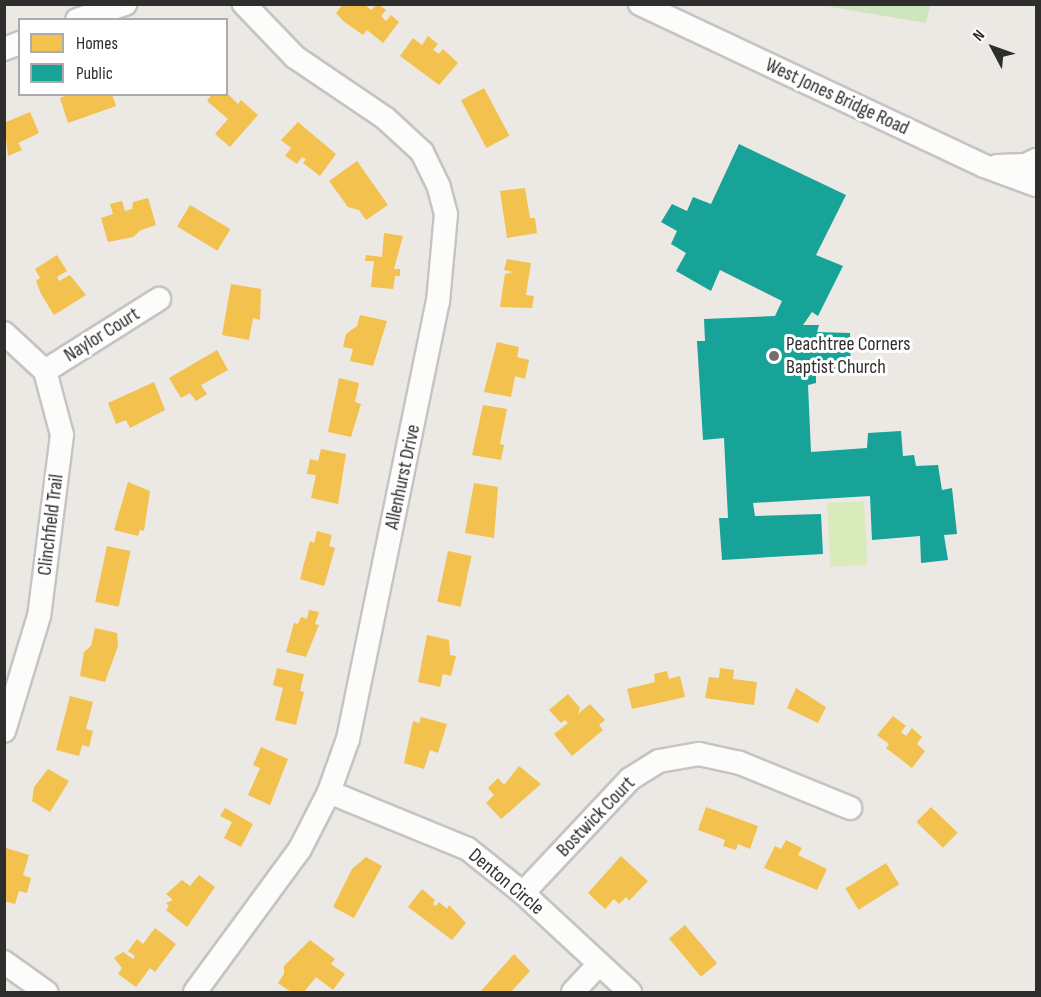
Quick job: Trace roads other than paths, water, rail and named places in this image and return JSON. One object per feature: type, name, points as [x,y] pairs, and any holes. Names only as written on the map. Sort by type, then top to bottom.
[{"type":"street","points":[[66,4],[74,18]]},
{"type":"street","points":[[81,18],[125,4]]},
{"type":"street","name":"Allenhurst Drive","points":[[195,993],[300,849],[328,792],[348,739],[438,302],[446,214],[439,187],[422,152],[385,118],[295,57],[244,4]]},
{"type":"street","name":"West Jones Bridge Road","points":[[639,4],[984,166],[1036,185]]},
{"type":"street","points":[[984,166],[1026,165],[1036,160]]},
{"type":"street","name":"Naylor Court","points":[[45,371],[159,299]]},
{"type":"street","points":[[4,333],[45,371]]},
{"type":"street","name":"Clinchfield Trail","points":[[4,731],[39,616],[52,531],[62,435],[45,371]]},
{"type":"street","name":"Bostwick Court","points":[[523,893],[630,779],[659,762],[699,754],[740,763],[850,808]]},
{"type":"street","name":"Denton Circle","points":[[328,792],[468,849],[523,893],[630,993]]},
{"type":"street","points":[[4,962],[46,993]]},
{"type":"street","points":[[573,993],[599,964]]},
{"type":"place","name":"Peachtree Corners Baptist Church","points":[[774,356]]}]
